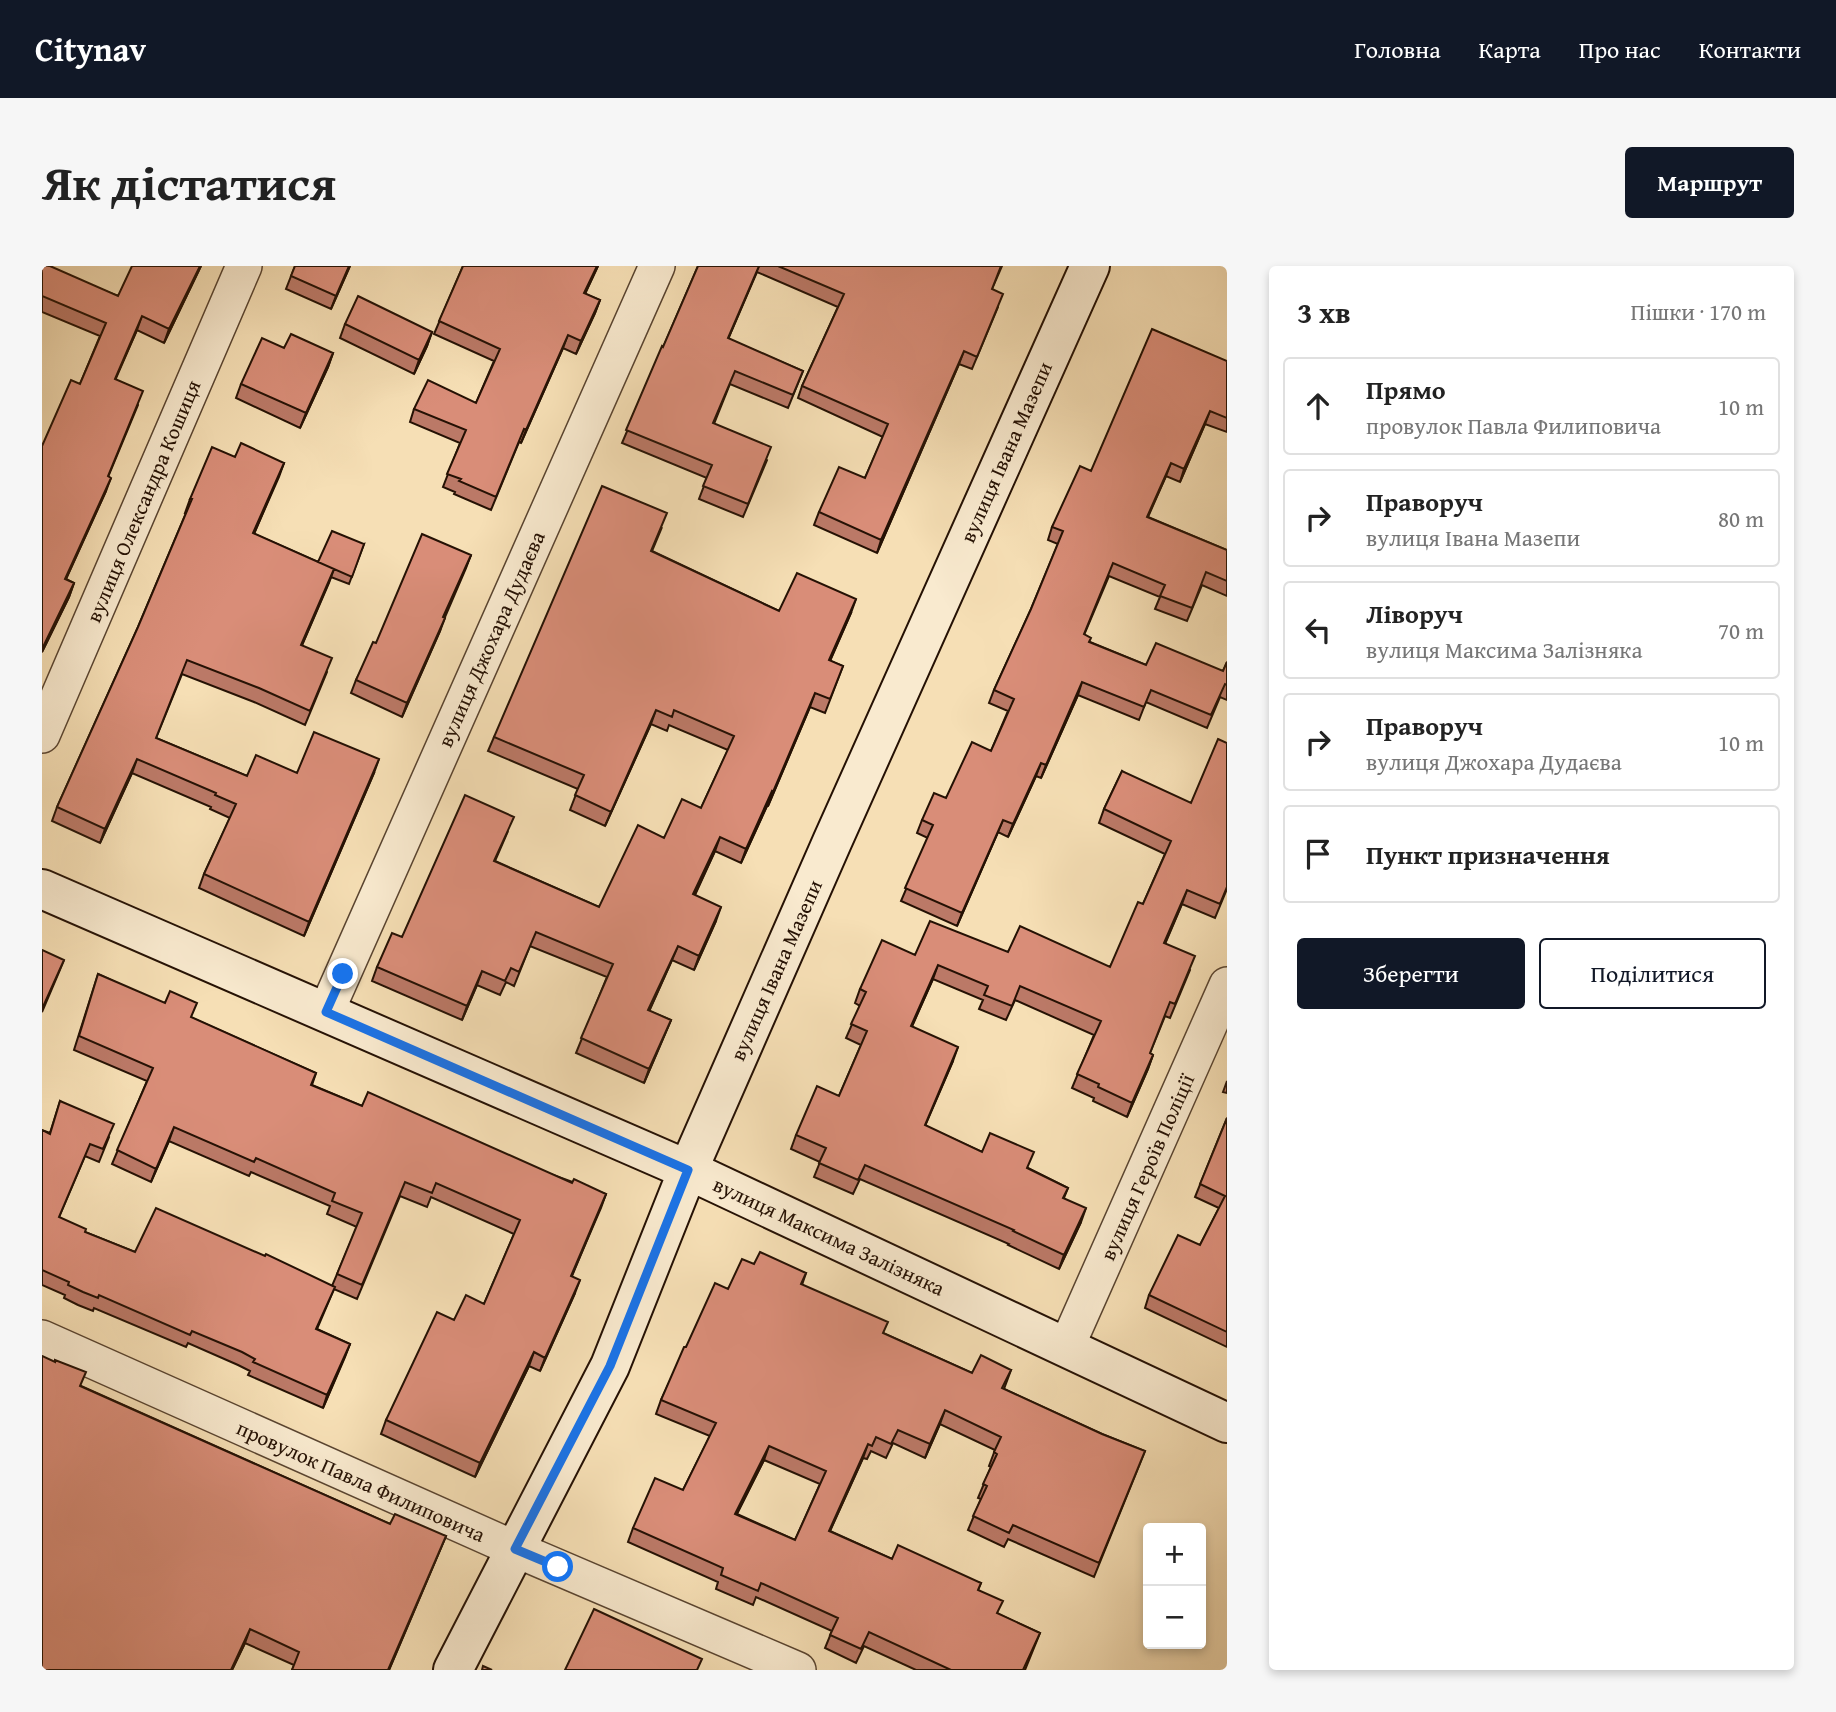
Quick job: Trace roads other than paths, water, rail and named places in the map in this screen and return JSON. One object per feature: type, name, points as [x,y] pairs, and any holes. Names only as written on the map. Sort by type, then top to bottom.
[{"type":"street","name":"вулиця Олександра Кошиця","points":[[42,735],[244,266]]},
{"type":"street","name":"вулиця Джохара Дудаєва","points":[[326,1012],[657,266]]},
{"type":"street","name":"вулиця Івана Мазепи","points":[[453,1670],[610,1366],[688,1170],[1090,266]]},
{"type":"street","name":"вулиця Максима Залізняка","points":[[42,889],[688,1170],[1227,1423]]},
{"type":"street","name":"вулиця Героїв Поліції","points":[[1066,1348],[1227,985]]},
{"type":"street","name":"провулок Павла Филиповича","points":[[42,1339],[515,1549],[797,1670]]}]
